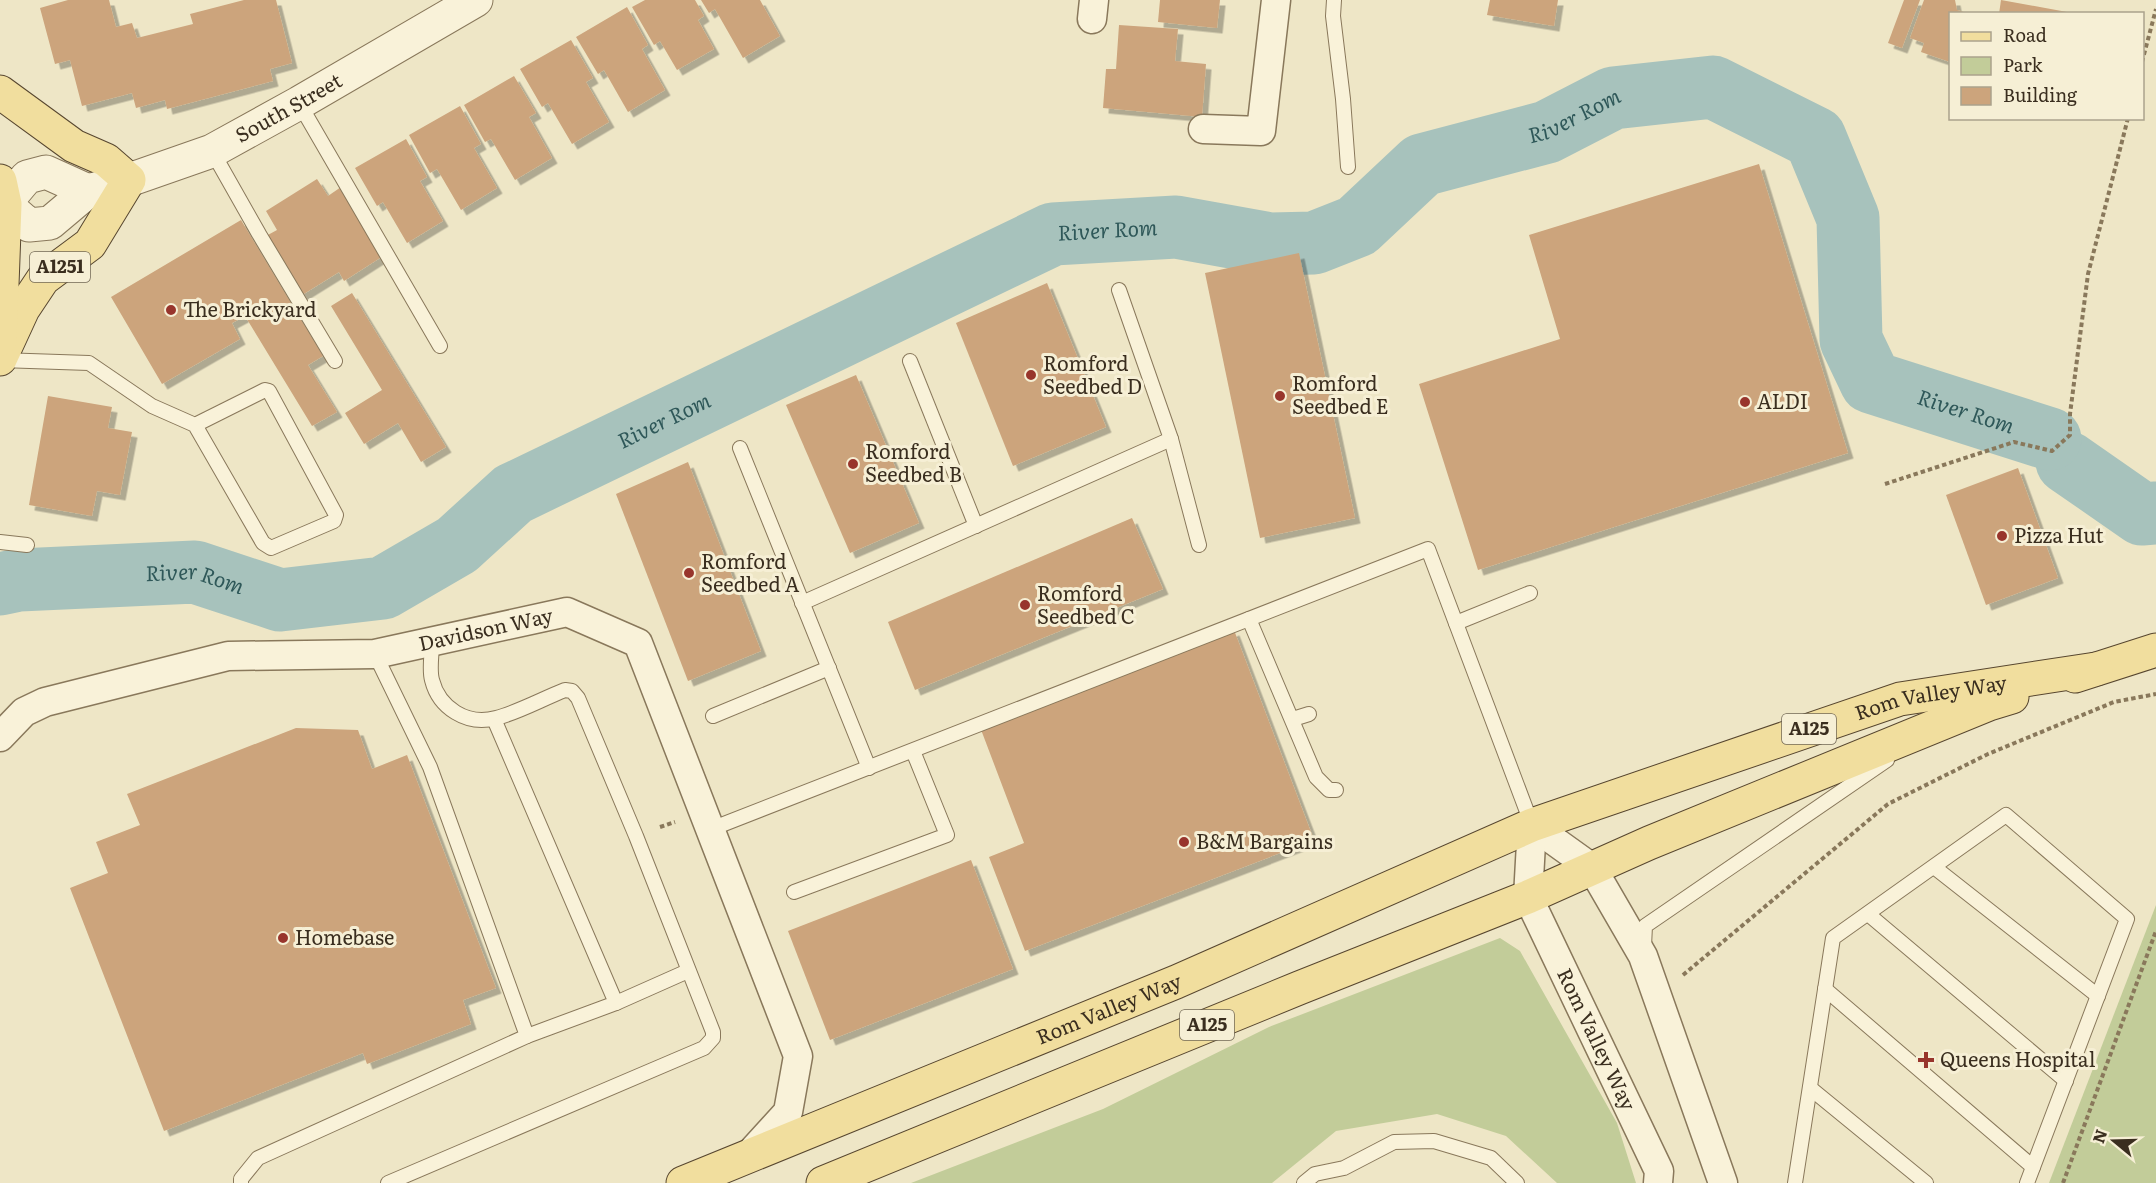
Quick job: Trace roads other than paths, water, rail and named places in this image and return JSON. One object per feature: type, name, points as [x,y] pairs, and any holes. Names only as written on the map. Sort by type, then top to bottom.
[{"type":"main road","points":[[0,92],[74,146],[106,160],[129,180]]},
{"type":"main road","name":"A1251","points":[[0,360],[23,309],[43,279],[90,244],[129,180]]},
{"type":"main road","name":"A1251","points":[[0,339],[1,199]]},
{"type":"main road","name":"Rom Valley Way","points":[[823,1183],[1288,992],[1528,897],[1592,868],[1989,704],[2156,650]]},
{"type":"main road","name":"Rom Valley Way","points":[[683,1183],[1176,982],[1532,825],[1900,699],[2096,669]]},
{"type":"street","name":"South Street","points":[[1,199],[29,225],[50,223],[88,191],[129,180],[212,151],[476,0]]},
{"type":"street","points":[[1203,129],[1261,131],[1276,0]]},
{"type":"street","points":[[1,199],[27,177],[46,172],[88,191]]},
{"type":"street","name":"Davidson Way","points":[[0,737],[24,712],[45,702],[228,656],[375,654],[567,612],[638,643],[798,1056],[788,1112],[746,1158]]},
{"type":"street","points":[[1532,825],[1592,868],[1643,956],[1723,1183]]},
{"type":"street","name":"Rom Valley Way","points":[[1532,825],[1528,897],[1659,1172],[1658,1183]]},
{"type":"lane","points":[[1334,0],[1333,16],[1348,167]]},
{"type":"lane","points":[[299,103],[440,346]]},
{"type":"lane","points":[[212,151],[335,361]]},
{"type":"lane","points":[[1119,290],[1171,439],[1199,545]]},
{"type":"lane","points":[[0,360],[89,363],[152,406],[195,425],[263,543],[271,548],[334,521],[336,515],[269,391],[265,390],[195,425]]},
{"type":"lane","points":[[910,361],[976,526]]},
{"type":"lane","points":[[802,603],[1171,439]]},
{"type":"lane","points":[[740,448],[869,768]]},
{"type":"lane","points":[[0,542],[27,545]]},
{"type":"lane","points":[[708,820],[869,768],[1428,549],[1532,825]]},
{"type":"lane","points":[[1456,623],[1530,593]]},
{"type":"lane","points":[[1250,619],[1316,777],[1329,790],[1336,790]]},
{"type":"lane","points":[[388,1183],[704,1048],[713,1038],[713,1032],[636,836],[578,698],[572,691],[565,690],[494,719],[472,718],[455,714],[439,698],[431,678],[432,643]]},
{"type":"lane","points":[[375,654],[430,767],[527,1036]]},
{"type":"lane","points":[[713,716],[829,668]]},
{"type":"lane","points":[[1293,719],[1309,714]]},
{"type":"lane","points":[[494,719],[616,1003]]},
{"type":"lane","points":[[1643,956],[1645,926],[1935,726]]},
{"type":"lane","points":[[794,892],[947,835],[913,751]]},
{"type":"lane","points":[[1795,1183],[1833,938],[2006,814],[2127,919],[2027,1183]]},
{"type":"lane","points":[[1934,867],[2098,996]]},
{"type":"lane","points":[[1868,914],[2066,1081]]},
{"type":"lane","points":[[241,1183],[241,1179],[258,1158],[527,1036],[616,1003],[688,971]]},
{"type":"lane","points":[[1825,989],[2033,1167]]},
{"type":"lane","points":[[1810,1088],[1926,1183]]},
{"type":"lane","points":[[1304,1183],[1315,1174],[1344,1168],[1394,1142],[1434,1141],[1491,1158],[1517,1183]]},
{"type":"waterway","name":"River Rom","points":[[0,584],[19,580],[195,572],[280,600],[383,588],[457,545],[513,494],[1053,234],[1176,227],[1270,244],[1314,243],[1357,226],[1422,165],[1547,132],[1613,98],[1713,87],[1815,138],[1848,218],[1851,340],[1871,382],[2050,439]]},
{"type":"waterway","name":"River Rom","points":[[2067,462],[2142,514],[2156,513]]},
{"type":"place","name":"The Brickyard","points":[[171,310]]},
{"type":"place","name":"Romford Seedbed D","points":[[1031,375]]},
{"type":"place","name":"Romford Seedbed E","points":[[1280,396]]},
{"type":"place","name":"ALDI","points":[[1745,402]]},
{"type":"place","name":"Romford Seedbed B","points":[[853,464]]},
{"type":"place","name":"Pizza Hut","points":[[2002,536]]},
{"type":"place","name":"Romford Seedbed A","points":[[689,573]]},
{"type":"place","name":"Romford Seedbed C","points":[[1025,605]]},
{"type":"place","name":"B&M Bargains","points":[[1184,842]]},
{"type":"place","name":"Homebase","points":[[283,938]]},
{"type":"place","name":"Queens Hospital","points":[[1926,1060]]}]
